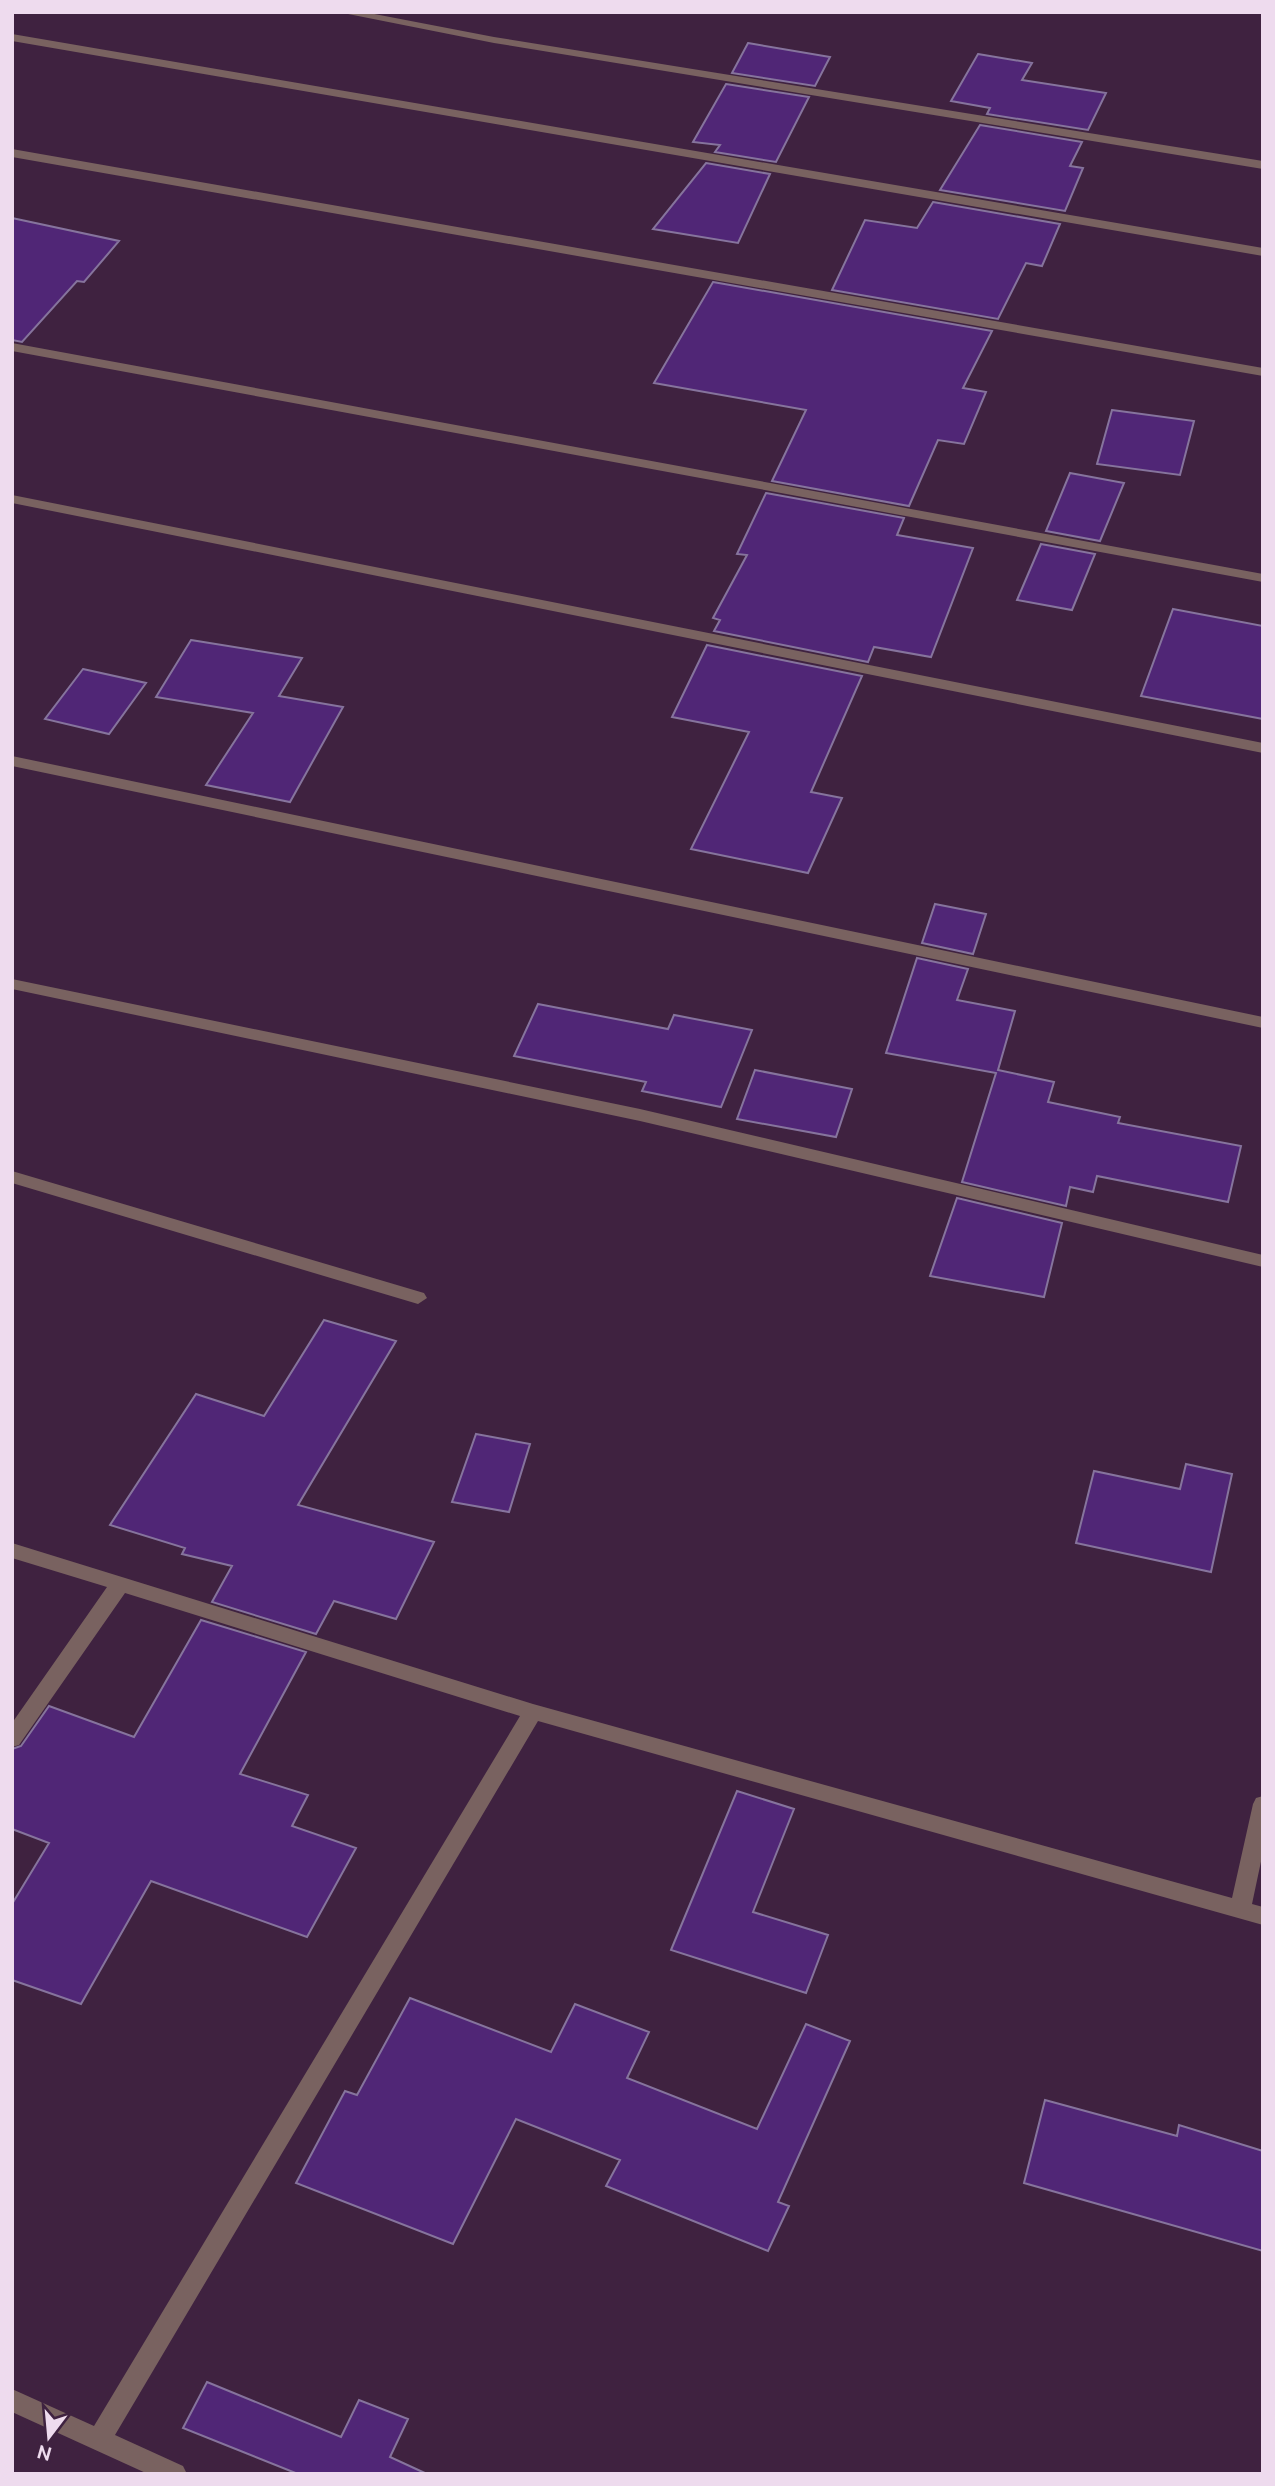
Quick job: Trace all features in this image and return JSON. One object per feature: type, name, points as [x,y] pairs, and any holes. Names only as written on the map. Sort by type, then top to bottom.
[{"type":"street","points":[[344,12],[508,43],[1263,165]]},
{"type":"street","points":[[12,37],[1263,252]]},
{"type":"street","points":[[12,153],[1263,372]]},
{"type":"street","points":[[12,347],[1263,578]]},
{"type":"street","points":[[12,499],[1263,748]]},
{"type":"street","points":[[12,761],[1263,1023]]},
{"type":"street","points":[[12,984],[640,1115],[1263,1261]]},
{"type":"street","points":[[12,1177],[418,1297]]},
{"type":"street","points":[[12,1550],[533,1712],[1263,1916]]},
{"type":"street","points":[[12,1739],[120,1584]]},
{"type":"street","points":[[98,2441],[533,1712]]},
{"type":"street","points":[[1240,1909],[1263,1804]]},
{"type":"street","points":[[12,2400],[175,2474]]},
{"type":"building","points":[[748,43],[830,57],[815,86],[732,73]]},
{"type":"building","points":[[978,54],[1032,63],[1022,80],[1106,93],[1088,130],[987,114],[990,108],[951,101]]},
{"type":"building","points":[[726,84],[809,97],[776,162],[715,152],[720,145],[693,142]]},
{"type":"building","points":[[980,125],[1082,142],[1070,166],[1083,168],[1065,211],[940,190]]},
{"type":"building","points":[[706,163],[770,174],[738,243],[653,229]]},
{"type":"building","points":[[933,202],[1060,224],[1042,266],[1026,263],[998,319],[832,290],[865,220],[917,228]]},
{"type":"building","points":[[12,218],[119,241],[84,282],[77,281],[22,342],[12,340]]},
{"type":"building","points":[[713,282],[992,331],[963,388],[986,392],[964,444],[938,440],[909,506],[772,481],[806,410],[654,383]]},
{"type":"building","points":[[1112,410],[1194,421],[1180,475],[1097,464]]},
{"type":"building","points":[[1070,473],[1124,483],[1100,541],[1046,531]]},
{"type":"building","points":[[766,493],[904,518],[897,535],[973,548],[931,657],[874,647],[868,662],[714,631],[720,620],[713,618],[747,555],[737,554]]},
{"type":"building","points":[[1041,544],[1095,554],[1072,610],[1017,600]]},
{"type":"building","points":[[1173,609],[1263,626],[1263,719],[1141,696]]},
{"type":"building","points":[[191,640],[302,658],[279,696],[343,707],[290,802],[206,785],[253,713],[156,697]]},
{"type":"building","points":[[707,645],[862,676],[811,792],[842,798],[808,873],[691,849],[749,732],[672,717]]},
{"type":"building","points":[[83,669],[146,683],[109,734],[45,719]]},
{"type":"building","points":[[935,904],[986,914],[973,954],[922,943]]},
{"type":"building","points":[[917,958],[968,969],[957,1000],[1015,1011],[998,1070],[1054,1082],[1048,1102],[1120,1117],[1118,1123],[1241,1146],[1228,1202],[1097,1176],[1093,1192],[1070,1187],[1066,1206],[962,1182],[996,1073],[886,1053]]},
{"type":"building","points":[[538,1004],[668,1029],[674,1015],[752,1030],[721,1107],[642,1091],[646,1082],[514,1056]]},
{"type":"building","points":[[755,1070],[852,1089],[836,1137],[737,1119]]},
{"type":"building","points":[[957,1198],[1062,1223],[1044,1297],[930,1276]]},
{"type":"building","points":[[324,1320],[396,1341],[298,1505],[434,1542],[396,1619],[334,1601],[316,1634],[212,1602],[232,1566],[182,1554],[185,1548],[110,1525],[196,1394],[264,1416]]},
{"type":"building","points":[[476,1434],[530,1444],[509,1512],[452,1502]]},
{"type":"building","points":[[1186,1464],[1232,1474],[1211,1572],[1076,1543],[1094,1471],[1180,1489]]},
{"type":"building","points":[[201,1620],[306,1652],[240,1774],[308,1795],[292,1826],[356,1848],[307,1937],[151,1881],[81,2004],[12,1980],[12,1904],[49,1843],[12,1829],[12,1749],[21,1746],[49,1706],[134,1737]]},
{"type":"building","points":[[737,1791],[794,1809],[753,1912],[828,1935],[806,1993],[671,1950]]},
{"type":"building","points":[[410,1998],[551,2052],[575,2004],[649,2032],[627,2078],[757,2129],[806,2024],[850,2041],[778,2202],[789,2206],[768,2251],[606,2186],[620,2160],[516,2119],[453,2244],[296,2183],[345,2091],[357,2095]]},
{"type":"building","points":[[1045,2100],[1177,2136],[1179,2125],[1263,2151],[1263,2251],[1024,2183]]},
{"type":"building","points":[[207,2382],[341,2437],[359,2400],[408,2419],[390,2457],[427,2474],[298,2474],[183,2428]]}]
